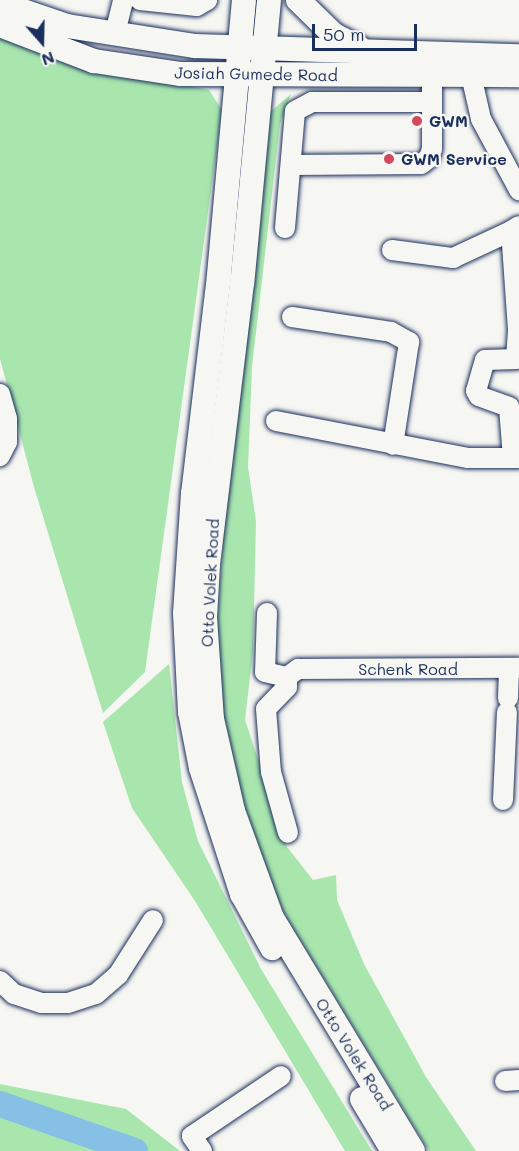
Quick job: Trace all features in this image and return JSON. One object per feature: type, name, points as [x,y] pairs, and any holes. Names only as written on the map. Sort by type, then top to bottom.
[{"type":"main road","name":"Otto Volek Road","points":[[244,0],[188,564],[185,613],[190,712],[213,813],[242,894],[393,1151]]},
{"type":"main road","name":"Otto Volek Road","points":[[269,0],[264,77],[208,564],[205,617],[212,719],[232,811],[272,918],[413,1151]]},
{"type":"main road","points":[[298,0],[334,35],[364,50]]},
{"type":"main road","name":"Josiah Gumede Road","points":[[0,9],[68,26],[195,46],[519,56]]},
{"type":"main road","name":"Josiah Gumede Road","points":[[0,9],[94,61],[180,74],[264,77],[519,75]]},
{"type":"street","points":[[115,33],[123,0]]},
{"type":"street","points":[[140,0],[181,2],[197,6],[207,0]]},
{"type":"street","points":[[291,165],[421,164],[429,159],[432,149],[432,75]]},
{"type":"street","points":[[471,75],[481,119],[519,189]]},
{"type":"street","points":[[285,228],[291,165],[292,119],[302,105],[312,102],[431,102]]},
{"type":"street","points":[[276,421],[468,458],[516,458],[509,407],[479,396],[476,391],[485,360],[516,359],[519,330],[515,229],[453,258],[392,250]]},
{"type":"street","points":[[292,317],[391,332],[409,342],[393,445]]},
{"type":"street","points":[[0,394],[7,419],[7,442],[0,456]]},
{"type":"street","points":[[267,613],[266,672],[292,673],[287,687],[266,709],[272,771],[288,833]]},
{"type":"street","points":[[503,801],[507,705],[514,668]]},
{"type":"street","name":"Schenk Road","points":[[292,673],[514,668]]},
{"type":"street","points":[[0,981],[14,994],[41,1003],[68,1003],[96,994],[118,975],[153,920]]},
{"type":"street","points":[[202,1151],[192,1136],[281,1076]]},
{"type":"green space","points":[[0,37],[96,66],[209,90],[222,110],[145,672],[103,713],[34,487],[0,359]]},
{"type":"green space","points":[[291,94],[280,124],[252,367],[248,467],[256,521],[253,651],[245,720],[287,847],[313,880],[336,875],[337,900],[364,964],[426,1077],[476,1151],[429,1151],[285,915],[250,836],[230,759],[220,695],[217,629],[223,543],[270,112]]},
{"type":"green space","points":[[169,664],[182,782],[198,841],[261,969],[372,1151],[345,1151],[195,901],[132,808],[103,722]]},
{"type":"green space","points":[[0,1084],[126,1109],[180,1151],[0,1151]]},
{"type":"waterway","points":[[0,1104],[135,1151]]},
{"type":"place","name":"GWM","points":[[417,121]]},
{"type":"place","name":"GWM Service","points":[[389,159]]}]
